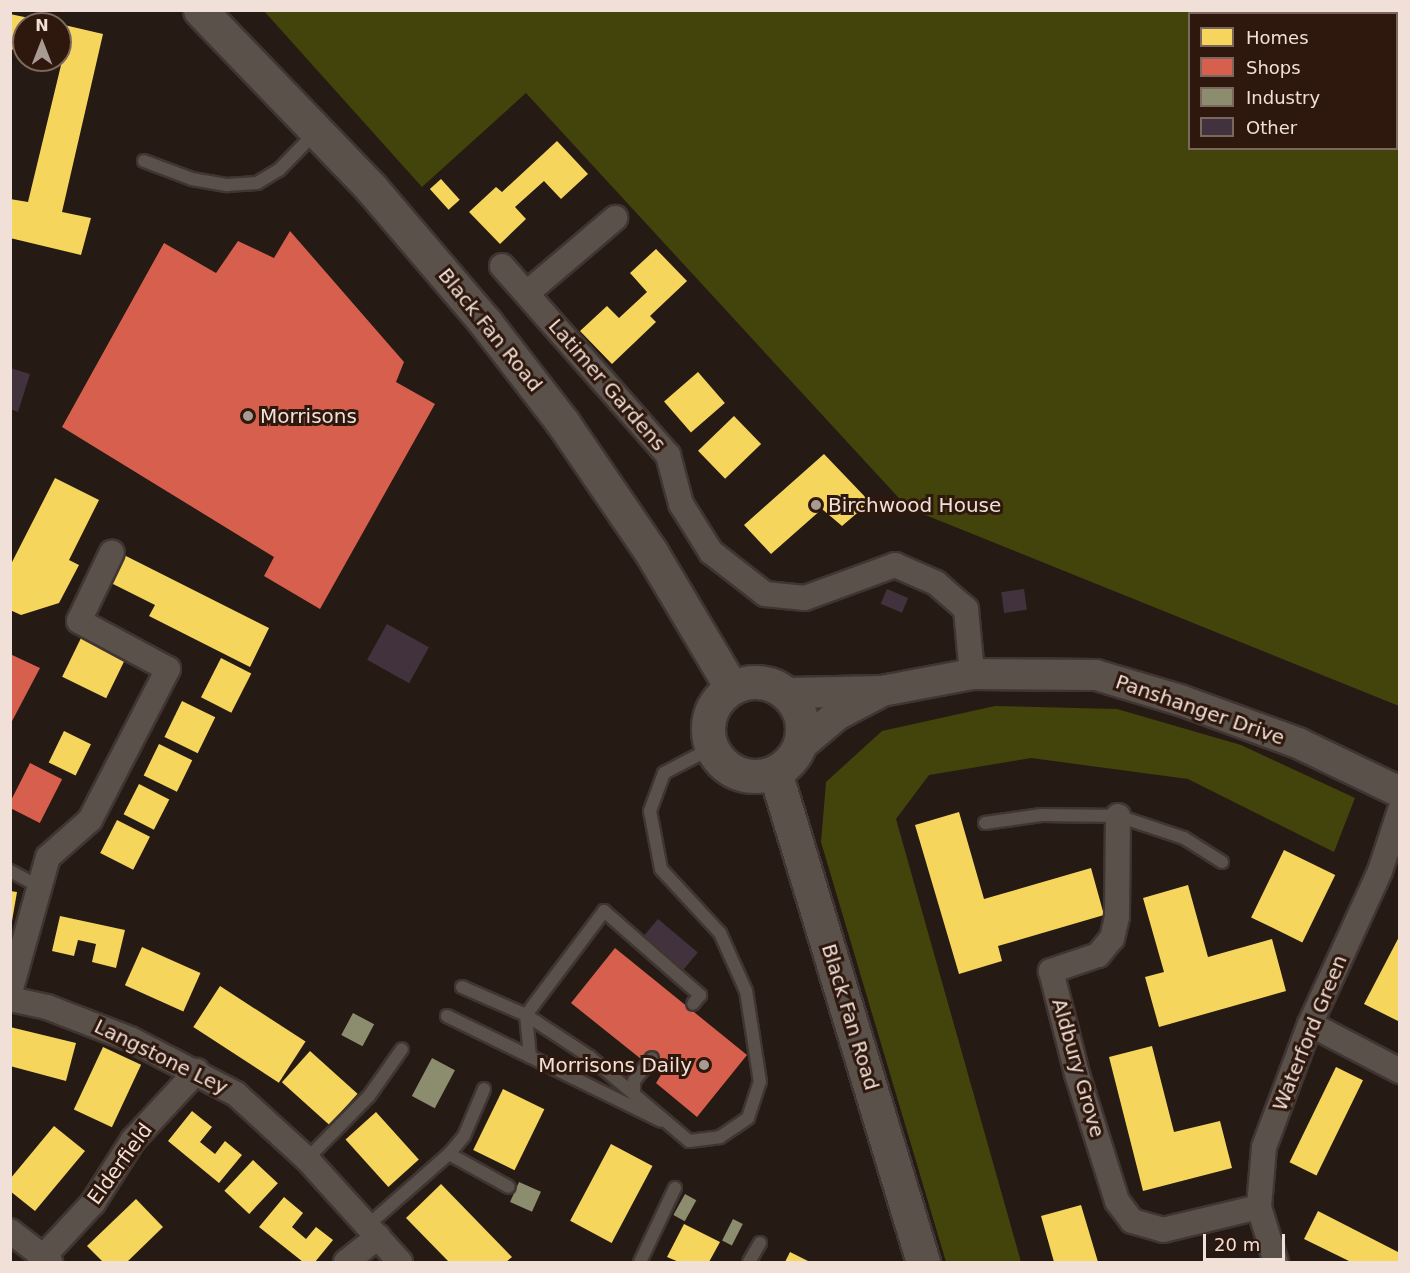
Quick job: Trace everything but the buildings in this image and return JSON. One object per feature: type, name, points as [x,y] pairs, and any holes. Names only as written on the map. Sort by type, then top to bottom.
[{"type":"main road","name":"Black Fan Road","points":[[201,10],[317,131],[418,242],[563,423],[651,552],[731,687]]},
{"type":"main road","points":[[749,682],[770,684],[787,693],[800,710],[804,727],[800,747],[791,762],[775,772],[756,776],[737,772],[710,749],[705,733],[709,715],[731,687],[749,682]]},
{"type":"main road","name":"Black Fan Road","points":[[775,772],[923,1263]]},
{"type":"street","points":[[527,293],[615,218]]},
{"type":"street","name":"Latimer Gardens","points":[[502,266],[668,455],[681,504],[711,552],[765,594],[805,598],[895,565],[936,583],[966,609],[972,675]]},
{"type":"street","points":[[10,992],[48,857],[90,820],[168,669],[79,621],[112,552]]},
{"type":"street","name":"Panshanger Drive","points":[[787,693],[882,691],[972,675],[1096,675],[1180,700],[1298,743],[1400,792]]},
{"type":"street","name":"Panshanger Drive","points":[[800,747],[837,715],[882,691]]},
{"type":"street","name":"Waterford Green","points":[[1276,1263],[1259,1207],[1264,1147],[1310,1024],[1380,871],[1400,810]]},
{"type":"street","name":"Aldbury Grove","points":[[1118,816],[1117,918],[1112,938],[1098,955],[1051,971],[1077,1074],[1117,1201],[1132,1221],[1163,1230],[1259,1207]]},
{"type":"street","name":"Langstone Ley","points":[[10,999],[47,1007],[120,1035],[196,1071],[236,1094],[307,1159],[400,1263]]},
{"type":"street","points":[[1310,1024],[1400,1071]]},
{"type":"street","name":"Elderfield","points":[[47,1260],[93,1203],[133,1140],[196,1071]]},
{"type":"street","points":[[10,1231],[47,1260]]},
{"type":"street","points":[[346,1263],[372,1231]]},
{"type":"lane","points":[[144,161],[192,179],[227,185],[257,183],[279,170],[317,131]]},
{"type":"lane","points":[[462,987],[526,1016],[590,1057],[689,1141],[720,1137],[748,1118],[760,1082],[746,991],[720,933],[661,869],[650,811],[664,773],[710,749]]},
{"type":"lane","points":[[985,823],[1041,815],[1118,816],[1184,838],[1222,862]]},
{"type":"lane","points":[[10,871],[38,886]]},
{"type":"lane","points":[[530,1057],[526,1016],[604,911],[700,995],[693,1004]]},
{"type":"lane","points":[[447,1016],[675,1129]]},
{"type":"lane","points":[[307,1159],[369,1096],[402,1049]]},
{"type":"lane","points":[[634,1092],[634,1081],[652,1058]]},
{"type":"lane","points":[[372,1231],[464,1136],[484,1089]]},
{"type":"lane","points":[[448,1155],[509,1187]]},
{"type":"lane","points":[[640,1263],[675,1188]]},
{"type":"lane","points":[[749,1263],[760,1243]]},
{"type":"shaded area","points":[[264,11],[1399,11],[1399,706],[908,508],[526,93],[422,187]]},
{"type":"shaded area","points":[[995,706],[1117,709],[1241,745],[1355,798],[1334,852],[1188,779],[1031,758],[929,775],[896,819],[1021,1262],[946,1262],[821,842],[826,782],[882,731]]},
{"type":"place","name":"Morrisons","points":[[248,416]]},
{"type":"place","name":"Birchwood House","points":[[816,505]]},
{"type":"place","name":"Morrisons Daily","points":[[704,1065]]}]
